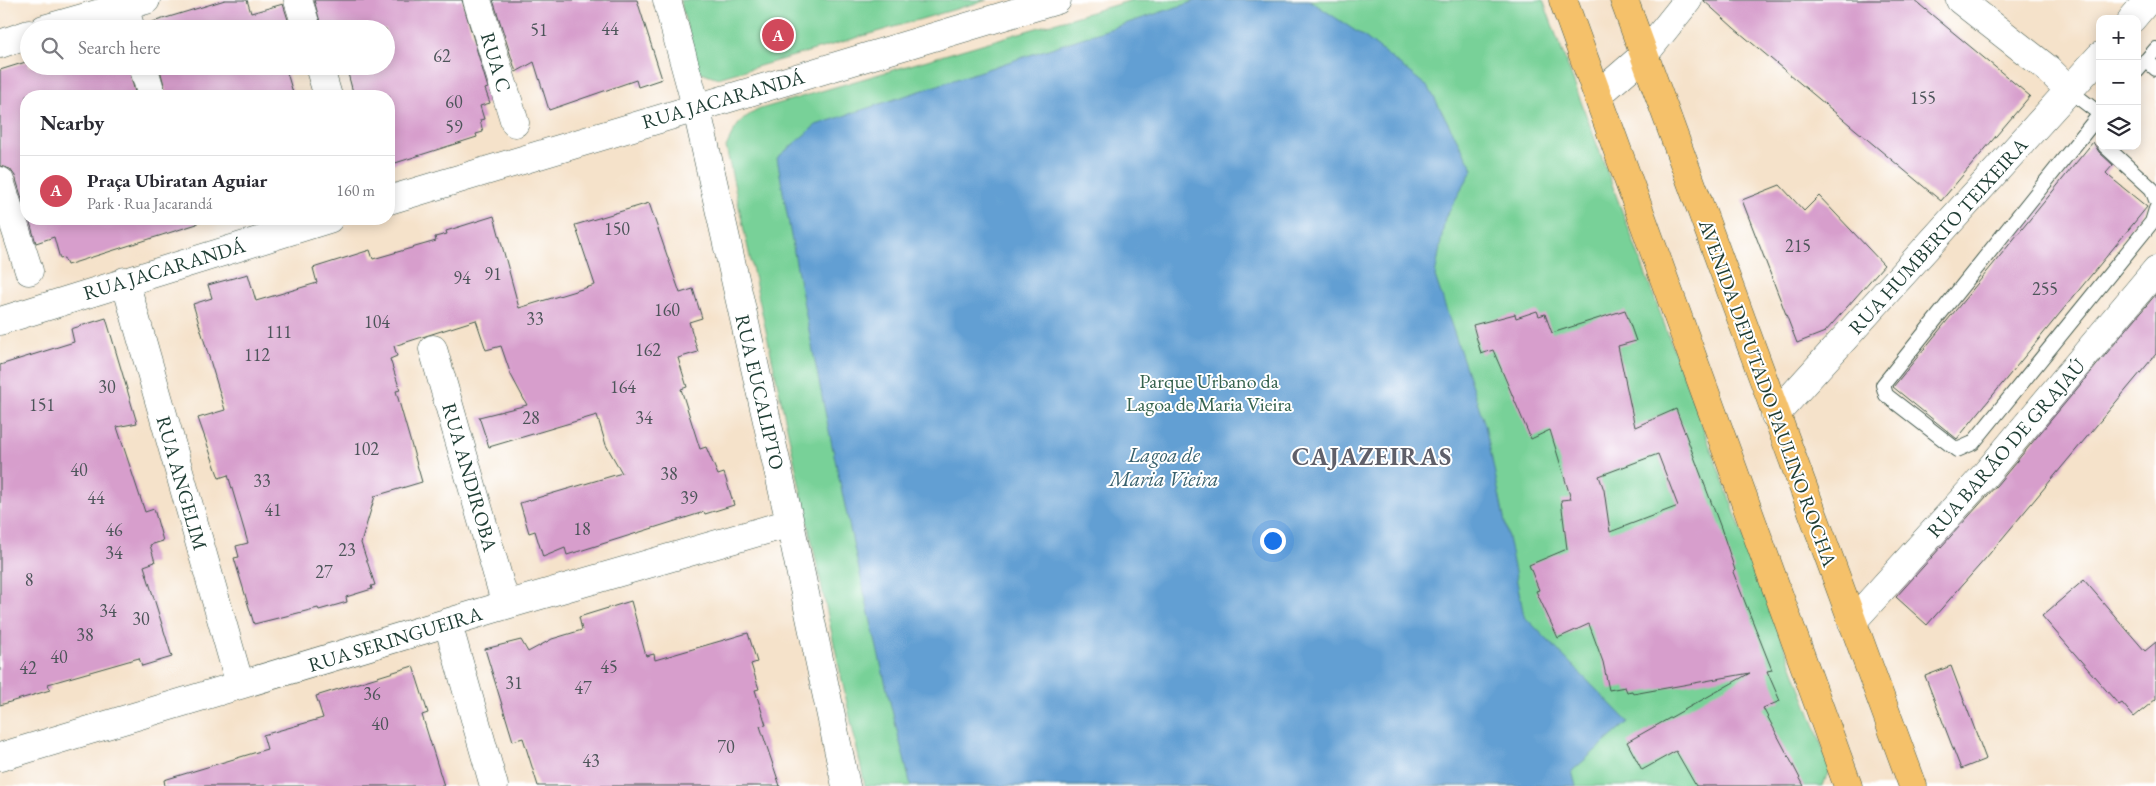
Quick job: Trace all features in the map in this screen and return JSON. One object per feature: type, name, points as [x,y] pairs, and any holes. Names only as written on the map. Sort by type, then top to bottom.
[{"type":"main road","points":[[1563,0],[1848,786]]},
{"type":"main road","name":"AVENIDA DEPUTADO PAULINO ROCHA","points":[[1624,0],[1775,416],[1913,786]]},
{"type":"street","points":[[298,0],[304,20]]},
{"type":"street","name":"RUA C","points":[[477,0],[516,123]]},
{"type":"street","name":"RUA EUCALIPTO","points":[[667,0],[696,106],[790,523],[846,786]]},
{"type":"street","name":"RUA JACARANDÁ","points":[[395,198],[696,106],[1057,0]]},
{"type":"street","points":[[1598,95],[1644,55],[1688,0]]},
{"type":"street","points":[[1960,0],[2048,69],[2070,90]]},
{"type":"street","points":[[2135,15],[2148,0]]},
{"type":"street","points":[[92,20],[134,12]]},
{"type":"street","points":[[0,44],[20,37]]},
{"type":"street","name":"RUA HUMBERTO TEIXEIRA","points":[[1775,416],[2096,60]]},
{"type":"street","points":[[146,75],[150,90]]},
{"type":"street","points":[[322,75],[326,90]]},
{"type":"street","points":[[0,181],[29,271]]},
{"type":"street","name":"RUA JACARANDÁ","points":[[0,321],[308,225]]},
{"type":"street","name":"RUA BARÃO DE GRAJAÚ","points":[[1852,622],[1984,476],[2156,270]]},
{"type":"street","name":"RUA ANGELIM","points":[[124,281],[240,685]]},
{"type":"street","name":"RUA ANDIROBA","points":[[433,349],[506,605]]},
{"type":"street","name":"RUA SERINGUEIRA","points":[[0,757],[448,624],[506,605],[790,523]]},
{"type":"street","points":[[448,624],[494,786]]},
{"type":"lane","points":[[2147,67],[2156,49]]},
{"type":"lane","points":[[2070,90],[2096,112]]},
{"type":"lane","points":[[2096,118],[1883,385],[1886,395],[1957,450],[1973,443],[2152,222],[2156,210]]},
{"type":"lane","points":[[2087,130],[2096,138]]},
{"type":"lane","points":[[2109,150],[2152,189],[2156,200]]},
{"type":"green space","points":[[680,0],[987,0],[718,78],[698,71]]},
{"type":"green space","name":"Lagoa de Maria Vieira","points":[[1132,0],[1543,0],[1830,767],[1823,786],[865,786],[726,147],[739,124],[747,116],[760,109]]},
{"type":"water","name":"Lagoa de Maria Vieira","points":[[1198,0],[1309,0],[1366,38],[1429,88],[1473,169],[1445,218],[1435,276],[1485,425],[1524,616],[1628,722],[1572,771],[1576,786],[911,786],[838,474],[777,158],[816,125]]},
{"type":"building","points":[[225,0],[247,0],[251,13],[283,4],[288,20],[159,20]]},
{"type":"building","points":[[314,0],[462,0],[488,88],[485,89],[490,103],[480,106],[484,119],[480,120],[483,132],[476,134],[477,137],[395,163],[395,90],[352,90],[348,75],[395,75],[395,20],[320,20]]},
{"type":"building","points":[[493,0],[637,0],[662,79],[638,87],[636,80],[549,110],[534,62],[516,72]]},
{"type":"building","points":[[1703,0],[1914,0],[2030,96],[1941,201]]},
{"type":"building","points":[[20,64],[20,75],[130,75],[134,90],[20,90],[20,192],[15,176],[10,169],[0,166],[0,70]]},
{"type":"building","points":[[161,75],[288,75],[292,90],[165,90]]},
{"type":"building","points":[[2093,142],[2096,150],[2113,165],[2106,173],[2147,207],[1957,439],[1893,387]]},
{"type":"building","points":[[1780,185],[1804,211],[1819,196],[1884,265],[1825,332],[1797,343],[1742,200]]},
{"type":"building","points":[[649,203],[680,293],[693,289],[702,318],[689,322],[698,352],[678,358],[687,387],[681,389],[700,449],[706,447],[718,475],[724,473],[734,505],[705,514],[704,512],[567,555],[565,548],[543,557],[535,531],[529,533],[520,503],[622,473],[606,445],[597,415],[489,447],[479,417],[527,405],[511,375],[501,346],[486,350],[476,320],[394,346],[397,356],[390,359],[400,390],[396,391],[422,482],[375,496],[361,543],[375,585],[371,586],[372,589],[346,597],[347,602],[254,624],[234,558],[239,557],[236,546],[248,543],[228,475],[219,478],[198,418],[225,410],[193,304],[212,298],[208,285],[248,274],[256,301],[317,283],[313,268],[370,250],[373,259],[436,241],[435,237],[447,234],[446,231],[494,216],[519,308],[595,285],[575,225]]},
{"type":"building","points":[[31,225],[194,225],[67,265],[64,258],[60,259],[54,237],[36,243]]},
{"type":"building","points":[[2156,294],[2156,354],[1986,558],[1927,625],[1896,597],[1996,486]]},
{"type":"building","points":[[1625,310],[1636,341],[1618,346],[1635,427],[1676,409],[1721,528],[1735,570],[1733,572],[1772,670],[1767,671],[1780,701],[1763,708],[1804,786],[1696,786],[1676,751],[1642,770],[1627,742],[1750,673],[1633,694],[1632,691],[1627,692],[1625,687],[1609,690],[1603,662],[1589,624],[1558,638],[1536,591],[1539,590],[1529,565],[1567,549],[1561,500],[1571,499],[1550,430],[1531,439],[1493,350],[1481,354],[1473,325],[1515,314],[1516,318],[1537,311],[1539,316],[1545,314],[1552,333]],"holes":[[[1658,454],[1678,506],[1610,532],[1604,490],[1599,476]]]},
{"type":"building","points":[[106,318],[137,423],[117,427],[145,512],[154,509],[163,541],[150,545],[155,562],[144,566],[172,657],[142,666],[139,658],[48,684],[50,690],[0,705],[0,365],[74,342],[71,329]]},
{"type":"building","points":[[2084,580],[2145,651],[2156,642],[2156,699],[2134,717],[2122,703],[2119,705],[2042,616]]},
{"type":"building","points":[[631,601],[646,656],[654,654],[655,660],[748,633],[757,662],[751,664],[759,689],[755,690],[766,725],[760,726],[780,786],[538,786],[523,738],[513,741],[485,649],[521,640],[528,652],[552,639],[582,630],[579,617]]},
{"type":"building","points":[[413,666],[428,713],[422,715],[444,786],[165,786],[164,780],[267,749],[263,735],[323,718],[316,696]]},
{"type":"building","points":[[1951,666],[1986,759],[1961,769],[1925,676]]},
{"type":"place","name":"Praça Ubiratan Aguiar","points":[[778,35]]},
{"type":"district","name":"CAJAZEIRAS","points":[[1372,456]]},
{"type":"park label","name":"Parque Urbano da Lagoa de Maria Vieira","points":[[1209,392]]}]
